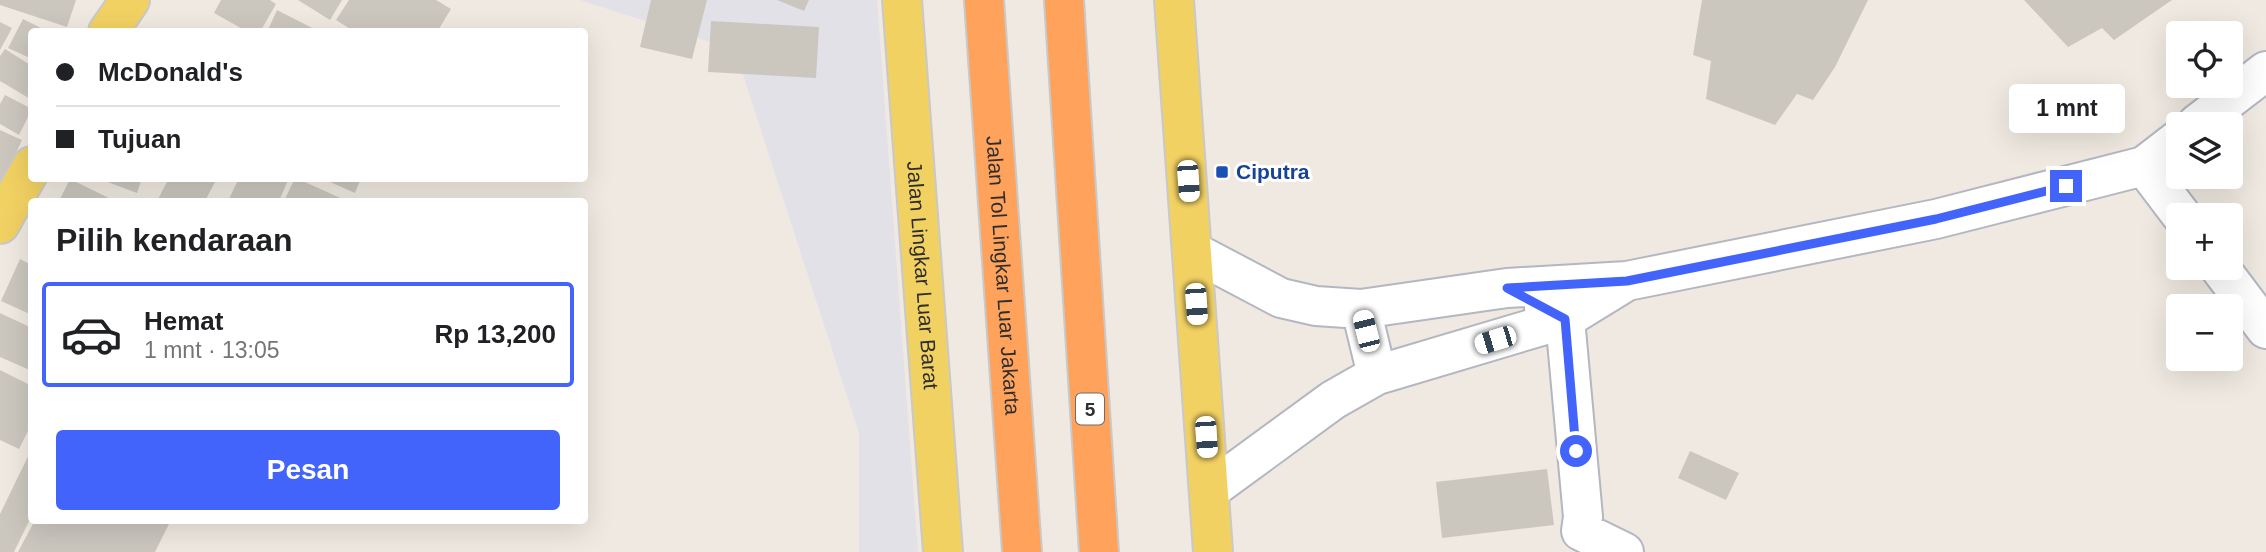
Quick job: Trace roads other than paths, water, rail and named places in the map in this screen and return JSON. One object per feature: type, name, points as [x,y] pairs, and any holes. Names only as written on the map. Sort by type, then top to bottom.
[{"type":"highway","name":"Jalan Tol Lingkar Luar Jakarta","points":[[984,0],[1022,552]]},
{"type":"highway","name":"5","points":[[1063,0],[1099,552]]},
{"type":"main road","points":[[111,28],[130,0]]},
{"type":"main road","name":"Jalan Lingkar Luar Barat","points":[[902,0],[943,552]]},
{"type":"main road","points":[[1174,0],[1213,552]]},
{"type":"main road","points":[[0,224],[28,173]]},
{"type":"lane","points":[[2213,112],[2266,71]]},
{"type":"lane","points":[[1192,251],[1281,298],[1316,306],[1361,309],[1507,288],[1627,281],[1936,219],[2144,166],[2166,149]]},
{"type":"lane","points":[[2144,166],[2172,203]]},
{"type":"lane","points":[[2229,280],[2266,328]]},
{"type":"lane","points":[[1209,489],[1334,400],[1377,375],[1565,319],[1627,281]]},
{"type":"lane","points":[[1507,288],[1565,319]]},
{"type":"lane","points":[[1361,309],[1377,375]]},
{"type":"lane","points":[[1565,319],[1583,517],[1581,531],[1624,552]]},
{"type":"place","name":"Ciputra","points":[[1222,172]]}]
